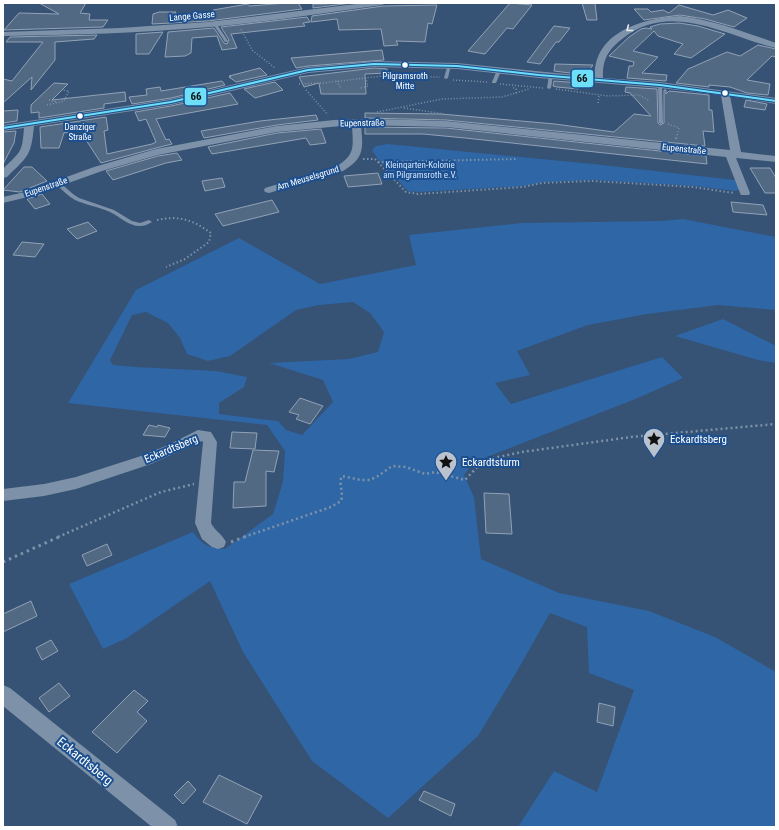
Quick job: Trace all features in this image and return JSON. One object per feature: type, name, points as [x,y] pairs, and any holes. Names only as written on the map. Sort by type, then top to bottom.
[{"type":"street","name":"Lange Gasse","points":[[3,34],[125,30],[215,24],[382,3]]},
{"type":"street","points":[[599,80],[600,61],[616,39],[636,24],[656,17],[682,16],[702,18],[776,46]]},
{"type":"street","points":[[3,128],[171,102],[283,74],[329,67],[374,64],[449,65],[551,76],[660,85],[776,101]]},
{"type":"street","points":[[725,93],[732,154],[745,193]]},
{"type":"street","points":[[355,159],[357,152],[356,122]]},
{"type":"street","name":"Eupenstraße","points":[[3,200],[28,194],[106,166],[164,150],[277,129],[334,123],[376,122],[446,124],[776,159]]},
{"type":"street","points":[[3,175],[24,154],[27,147],[29,124]]},
{"type":"street","name":"Am Meuselsgrund","points":[[269,190],[339,169],[355,159]]},
{"type":"street","name":"Eckardtsberg","points":[[3,495],[44,490],[76,483],[146,460],[173,449],[198,435],[206,436],[210,442],[203,523],[208,534],[218,542]]},
{"type":"street","name":"Eckardtsberg","points":[[3,694],[168,827]]},
{"type":"lane","points":[[215,24],[226,41]]},
{"type":"lane","points":[[446,78],[449,65]]},
{"type":"lane","points":[[494,82],[499,71]]},
{"type":"lane","points":[[549,88],[551,76]]},
{"type":"lane","points":[[660,85],[660,123]]},
{"type":"lane","points":[[58,183],[66,192],[82,202],[114,212],[136,224],[149,222]]},
{"type":"path","points":[[237,22],[252,50],[279,71]]},
{"type":"path","points":[[299,84],[394,76],[446,78],[458,81],[494,82],[511,86],[549,88],[569,92],[586,92],[620,97],[639,95],[650,101]]},
{"type":"path","points":[[361,88],[368,86],[366,78]]},
{"type":"path","points":[[337,81],[341,89]]},
{"type":"path","points":[[511,86],[516,89],[516,93]]},
{"type":"path","points":[[376,122],[375,112],[442,100],[502,97],[532,88]]},
{"type":"path","points":[[47,106],[64,101],[69,91],[62,90]]},
{"type":"path","points":[[306,90],[334,123]]},
{"type":"path","points":[[598,103],[599,95]]},
{"type":"path","points":[[49,100],[57,103]]},
{"type":"path","points":[[402,108],[447,114],[450,117],[446,124]]},
{"type":"path","points":[[660,123],[678,128],[674,148]]},
{"type":"path","points":[[355,159],[375,159],[406,192],[418,194],[523,187],[542,183],[593,181],[693,187],[745,193]]},
{"type":"path","points":[[378,162],[517,159]]},
{"type":"path","points":[[149,222],[169,217],[184,218],[197,222],[210,233],[209,242],[185,259],[166,267]]},
{"type":"path","points":[[218,542],[228,543],[331,507],[341,501],[343,495],[340,480],[342,476],[350,476],[368,481],[378,477],[392,466],[406,467],[425,474],[435,472],[465,480],[480,464],[489,459],[522,452],[631,436],[776,424]]},
{"type":"path","points":[[3,562],[161,492],[206,481]]},
{"type":"green space","name":"Kleingarten-Kolonie am Pilgramsroth e.V.","points":[[388,144],[593,164],[735,180],[740,189],[735,191],[694,186],[595,180],[544,182],[524,186],[419,192],[408,191],[377,158],[372,150],[376,146]]},
{"type":"green space","points":[[683,219],[776,237],[776,310],[718,305],[647,314],[588,325],[517,351],[530,375],[495,383],[511,404],[662,357],[683,378],[638,398],[474,462],[464,475],[474,497],[481,559],[559,593],[649,611],[715,637],[776,672],[776,827],[518,827],[554,771],[597,792],[634,690],[589,673],[587,627],[550,613],[478,736],[388,818],[312,761],[243,652],[210,581],[127,638],[103,649],[69,584],[193,532],[206,545],[214,548],[225,549],[273,514],[283,482],[285,451],[267,425],[68,403],[136,290],[239,238],[320,284],[416,265],[409,235],[521,223],[661,221]],"holes":[[[353,302],[370,313],[384,332],[378,352],[349,359],[269,363],[323,380],[333,402],[302,435],[286,430],[278,421],[219,414],[219,403],[244,387],[247,377],[216,371],[113,365],[110,360],[132,315],[146,312],[168,323],[180,338],[187,354],[208,361],[230,356],[296,310],[319,305]]]},
{"type":"green space","points":[[723,319],[776,346],[776,363],[758,360],[675,336]]},
{"type":"building","points":[[39,3],[86,3],[80,13],[90,14],[89,20],[108,20],[103,27],[4,30],[19,13],[59,14]]},
{"type":"building","points":[[298,3],[302,9],[208,21],[152,24],[153,14],[159,12],[176,12],[172,18],[199,17],[213,14],[213,10],[247,4],[250,6]]},
{"type":"building","points":[[352,3],[313,8],[313,4]]},
{"type":"building","points":[[510,3],[532,5],[513,29],[507,28],[485,54],[468,51]]},
{"type":"building","points":[[582,3],[595,3],[597,20],[587,20]]},
{"type":"building","points":[[437,5],[432,24],[428,23],[425,42],[396,41],[398,45],[384,46],[381,29],[339,30],[337,19],[311,22],[312,16],[383,6]]},
{"type":"building","points":[[679,5],[713,15],[728,10],[747,18],[734,27],[705,19],[680,15],[644,20],[634,9],[648,9],[651,12],[663,10],[669,13]]},
{"type":"building","points":[[307,17],[310,22],[303,23],[305,26],[231,34],[237,48],[222,50],[217,36],[192,38],[191,53],[185,56],[165,57],[168,32],[214,28],[224,43],[227,44],[229,40],[221,27]]},
{"type":"building","points":[[679,23],[698,26],[725,34],[691,58],[674,54],[683,44],[658,36],[654,31],[633,51],[658,57],[642,73],[667,75],[666,81],[627,78],[629,66],[633,66],[634,62],[609,56],[629,37],[641,29],[652,29],[650,27],[660,24]]},
{"type":"building","points":[[554,26],[570,28],[559,42],[556,42],[540,64],[527,62]]},
{"type":"building","points":[[163,32],[149,54],[136,54],[136,34]]},
{"type":"building","points":[[97,35],[94,39],[55,42],[55,60],[31,90],[32,77],[3,103],[3,79],[12,81],[43,42],[6,42],[10,37]]},
{"type":"building","points":[[758,45],[776,49],[776,57],[772,56],[747,80],[770,84],[768,95],[747,93],[730,87],[709,85],[709,87],[676,83],[688,69],[727,52],[740,56]]},
{"type":"building","points":[[382,50],[384,60],[296,68],[291,58]]},
{"type":"building","points":[[555,64],[593,65],[586,75],[554,71]]},
{"type":"building","points":[[260,68],[267,75],[236,82],[229,77],[231,77],[229,76]]},
{"type":"building","points":[[374,68],[387,69],[388,73],[365,74],[366,94],[321,94],[319,83],[304,87],[299,77]]},
{"type":"building","points":[[222,81],[225,85],[171,98],[132,104],[129,97],[147,95],[146,89],[160,87],[161,91]]},
{"type":"building","points":[[554,81],[580,83],[578,89],[553,86]]},
{"type":"building","points":[[275,82],[283,90],[255,98],[244,89]]},
{"type":"building","points":[[54,83],[68,84],[52,100],[125,92],[126,101],[104,104],[104,108],[39,118],[39,112],[31,113],[31,105]]},
{"type":"building","points":[[626,87],[657,89],[658,123],[660,125],[664,123],[664,90],[666,90],[666,94],[669,91],[709,95],[709,110],[712,110],[714,132],[703,131],[705,146],[446,120],[365,118],[365,113],[441,114],[555,124],[614,132],[634,114],[651,116],[630,93],[625,92]]},
{"type":"building","points":[[230,93],[238,104],[156,119],[166,140],[169,139],[172,144],[101,163],[86,140],[83,130],[64,133],[59,148],[41,148],[40,127],[106,117],[108,130],[104,131],[107,154],[152,144],[156,142],[146,119],[139,121],[135,112]]},
{"type":"building","points":[[746,100],[767,104],[765,110],[744,107]]},
{"type":"building","points":[[18,110],[17,121],[3,123],[3,111]]},
{"type":"building","points":[[316,115],[318,120],[277,125],[204,138],[201,131],[260,121]]},
{"type":"building","points":[[365,127],[446,128],[706,156],[707,164],[423,134],[365,134]]},
{"type":"building","points":[[321,129],[326,143],[310,145],[306,138],[212,154],[208,147],[277,133]]},
{"type":"building","points":[[16,131],[14,143],[3,164],[3,132]]},
{"type":"building","points":[[177,153],[182,160],[166,163],[113,180],[106,171],[158,156]]},
{"type":"building","points":[[24,167],[32,167],[47,181],[20,192],[3,190]]},
{"type":"building","points":[[750,168],[770,168],[776,178],[776,193],[765,193]]},
{"type":"building","points":[[378,173],[382,184],[348,187],[344,176]]},
{"type":"building","points":[[222,178],[225,187],[205,191],[202,181]]},
{"type":"building","points":[[42,194],[50,204],[35,209],[27,199]]},
{"type":"building","points":[[272,200],[279,212],[223,226],[215,214]]},
{"type":"building","points":[[731,202],[763,205],[767,215],[733,212]]},
{"type":"building","points":[[88,222],[97,231],[77,239],[67,229]]},
{"type":"building","points":[[22,242],[44,244],[35,257],[13,255]]},
{"type":"building","points":[[300,398],[323,406],[310,424],[296,419],[299,415],[289,412]]},
{"type":"building","points":[[149,425],[157,427],[158,425],[170,428],[165,437],[143,435]]},
{"type":"building","points":[[232,432],[257,433],[255,449],[230,448]]},
{"type":"building","points":[[253,450],[279,451],[274,472],[266,471],[266,506],[233,508],[234,482],[245,482]]},
{"type":"building","points":[[484,493],[509,494],[512,534],[486,533]]},
{"type":"building","points":[[107,544],[112,555],[87,566],[82,555]]},
{"type":"building","points":[[31,601],[37,616],[3,632],[3,614]]},
{"type":"building","points":[[51,640],[58,651],[42,660],[36,648]]},
{"type":"building","points":[[59,683],[70,696],[49,712],[39,698]]},
{"type":"building","points":[[134,690],[148,701],[137,712],[147,721],[117,753],[92,732]]},
{"type":"building","points":[[599,703],[615,707],[613,726],[597,722]]},
{"type":"building","points":[[219,775],[262,796],[247,824],[203,802]]},
{"type":"building","points":[[188,781],[196,790],[183,804],[174,795]]},
{"type":"building","points":[[424,791],[455,804],[451,816],[419,800]]},
{"type":"transit line","name":"66","points":[[3,128],[171,102],[308,70],[374,64],[457,66],[539,75],[660,85],[776,101]]},
{"type":"place","name":"Pilgramsroth Mitte","points":[[405,65]]},
{"type":"place","name":"Danziger Straße","points":[[80,116]]},
{"type":"place","name":"Eckardtsberg","points":[[654,458]]},
{"type":"place","name":"Eckardtsturm","points":[[446,482]]}]
